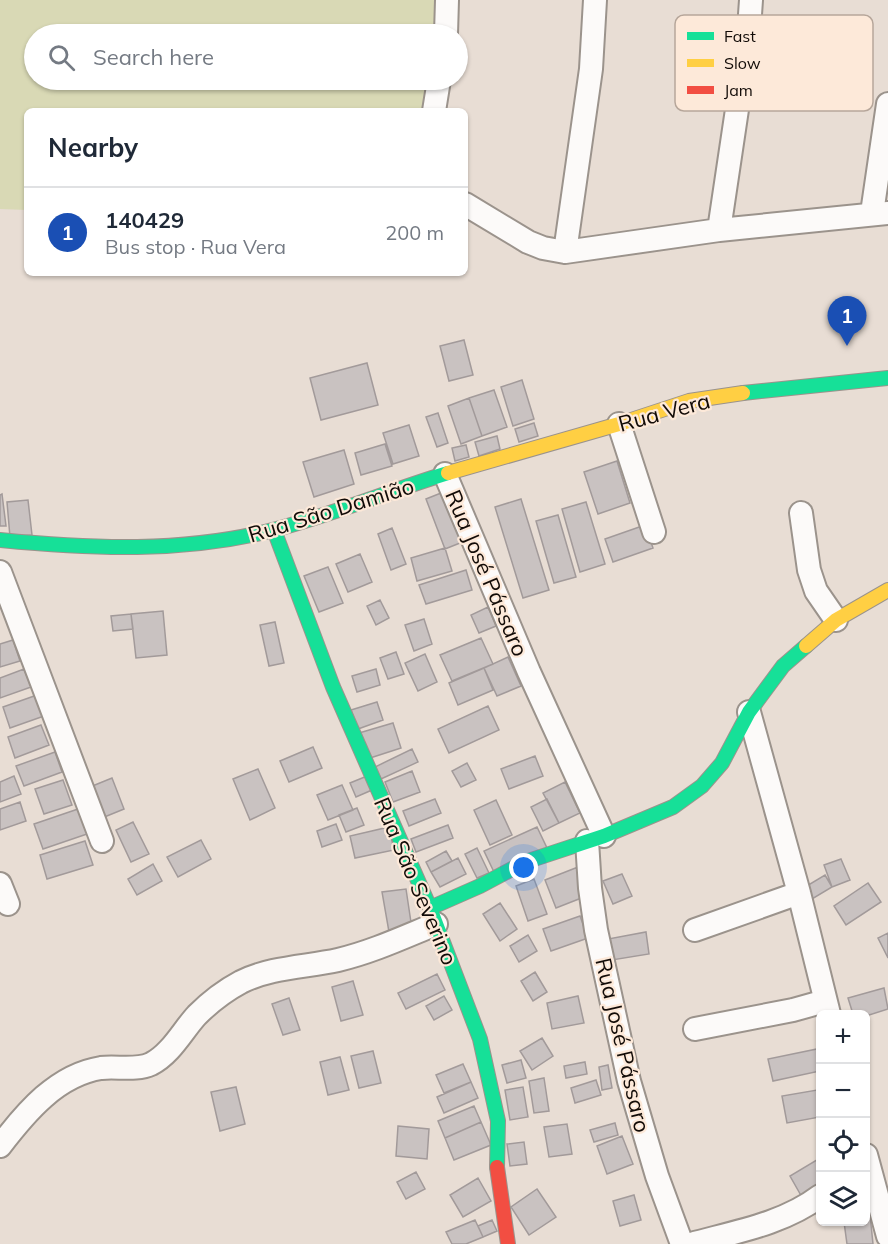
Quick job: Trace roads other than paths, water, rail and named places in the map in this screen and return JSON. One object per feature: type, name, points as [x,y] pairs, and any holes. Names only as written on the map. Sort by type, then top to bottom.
[{"type":"street","points":[[446,24],[447,0]]},
{"type":"street","points":[[565,252],[591,69],[595,0]]},
{"type":"street","points":[[750,15],[751,0]]},
{"type":"street","points":[[435,108],[438,90]]},
{"type":"street","points":[[468,206],[528,242],[543,248],[565,252],[719,230],[880,213],[888,104]]},
{"type":"street","points":[[719,230],[737,111]]},
{"type":"street","name":"Rua Vera","points":[[445,474],[619,424],[689,401],[772,389],[888,378]]},
{"type":"street","points":[[619,424],[654,532]]},
{"type":"street","name":"Rua São Damião","points":[[0,540],[71,547],[146,548],[236,538],[274,530],[445,474]]},
{"type":"street","name":"Rua José Pássaro","points":[[445,474],[596,838],[590,888],[596,930],[629,1081],[657,1176],[682,1244]]},
{"type":"street","points":[[801,513],[809,570],[816,591],[836,620]]},
{"type":"street","name":"Rua São Severino","points":[[274,530],[333,687],[433,916],[480,1039],[498,1121],[497,1165],[508,1244]]},
{"type":"street","points":[[0,572],[102,841]]},
{"type":"street","points":[[0,1146],[34,1106],[57,1086],[84,1071],[116,1066],[135,1068],[151,1064],[168,1050],[198,1014],[241,982],[272,971],[364,954],[525,862],[596,838],[673,807],[702,786],[722,763],[749,712],[783,666],[836,620],[888,590]]},
{"type":"street","points":[[695,1029],[793,1010],[827,1008],[799,893],[749,712]]},
{"type":"street","points":[[695,930],[799,893]]},
{"type":"street","points":[[870,1172],[888,1236]]},
{"type":"street","points":[[692,1244],[788,1216],[816,1199]]},
{"type":"place","name":"140429","points":[[847,346]]}]
